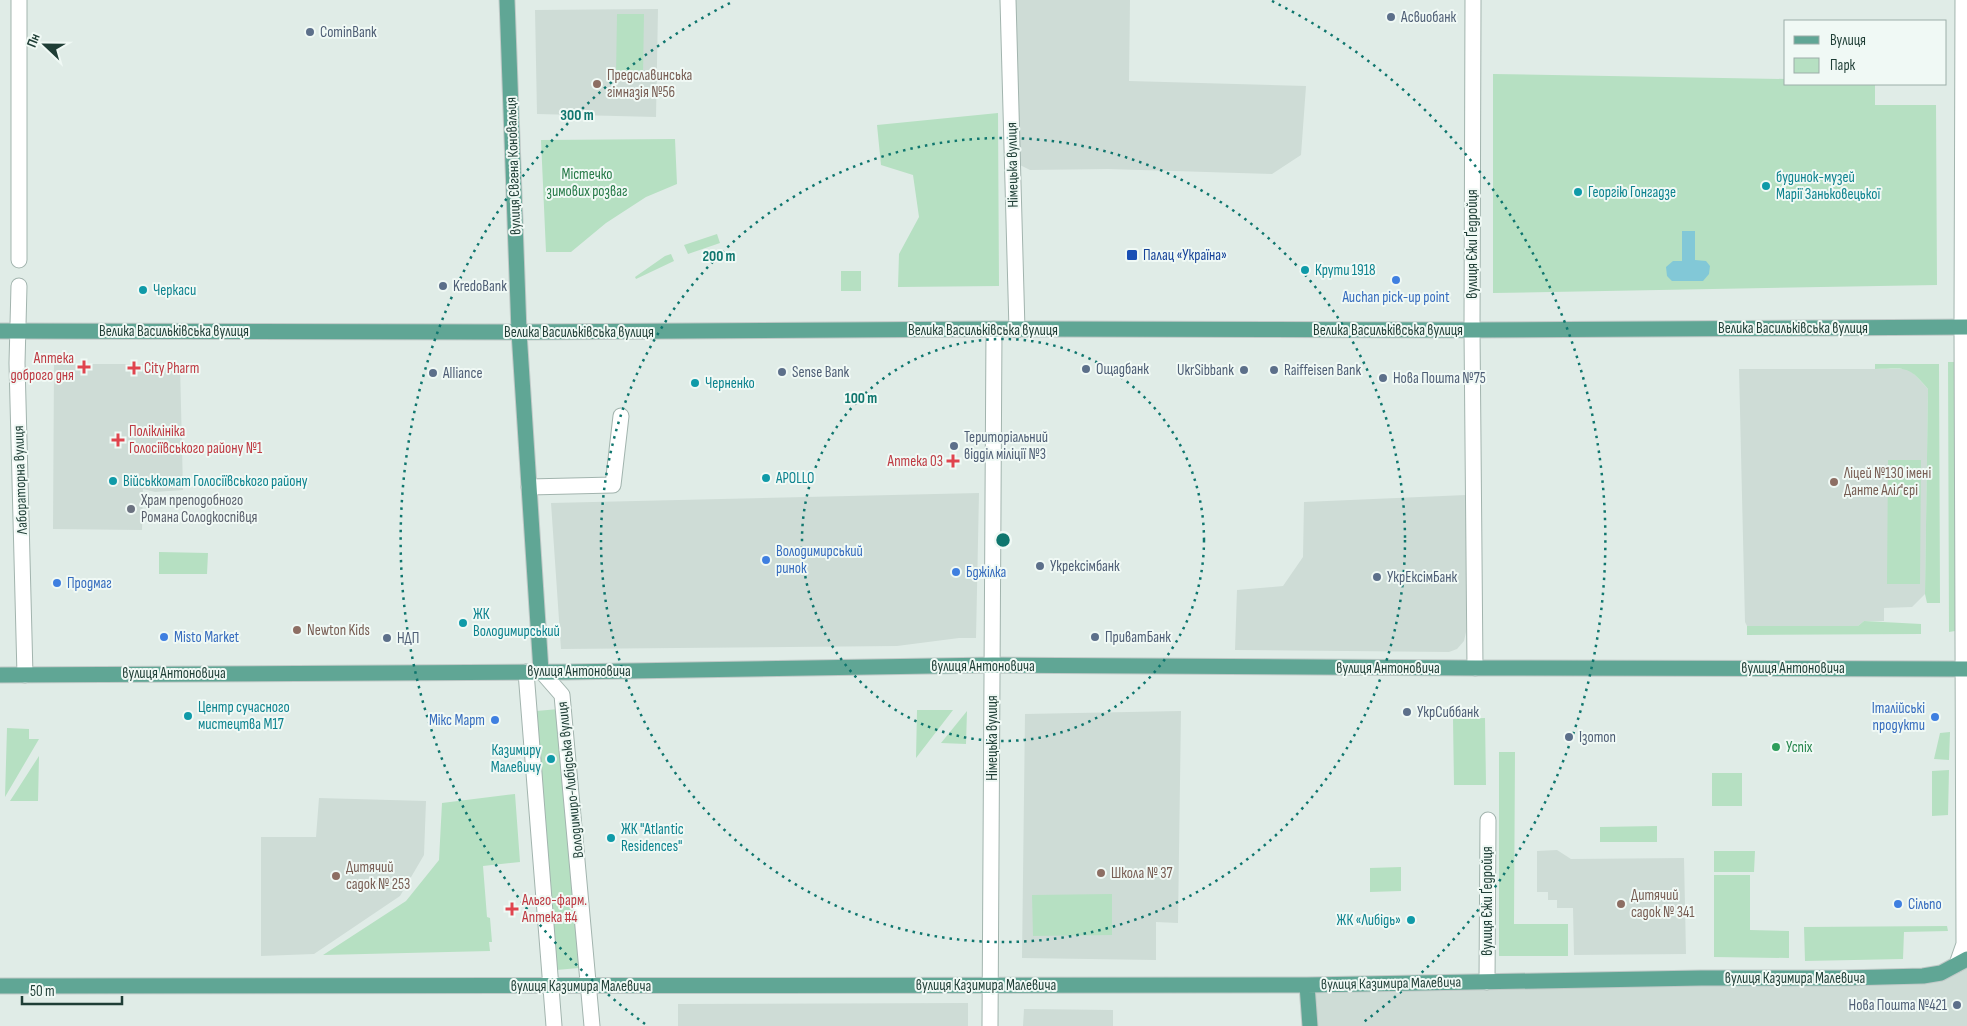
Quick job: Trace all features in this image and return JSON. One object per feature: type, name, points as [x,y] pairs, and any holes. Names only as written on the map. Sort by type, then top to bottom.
[{"type":"main road","name":"вулиця Євгена Коновальця","points":[[507,0],[518,332]]},
{"type":"main road","name":"Велика Васильківська вулиця","points":[[0,331],[518,332],[1964,327]]},
{"type":"main road","points":[[518,332],[529,486],[533,672]]},
{"type":"main road","name":"вулиця Антоновича","points":[[0,675],[533,672],[993,665],[1965,669]]},
{"type":"main road","name":"вулиця Казимира Малевича","points":[[0,986],[1307,985],[1923,976],[1941,973],[1962,962]]},
{"type":"main road","points":[[1307,985],[1310,1026]]},
{"type":"street","points":[[19,0],[19,260]]},
{"type":"street","name":"Німецька вулиця","points":[[1008,0],[1017,330]]},
{"type":"street","name":"вулиця Єжи Ґедройця","points":[[1473,0],[1472,330],[1475,668]]},
{"type":"street","points":[[1962,962],[1965,906],[1963,0]]},
{"type":"street","name":"Лабораторна вулиця","points":[[19,286],[17,330],[25,675]]},
{"type":"street","name":"Німецька вулиця","points":[[990,1026],[994,329]]},
{"type":"street","points":[[529,486],[613,485],[621,416]]},
{"type":"street","points":[[533,672],[554,1026]]},
{"type":"street","name":"Володимиро-Либідська вулиця","points":[[533,672],[562,695],[590,986],[592,1026]]},
{"type":"street","name":"вулиця Єжи Ґедройця","points":[[1487,982],[1488,820]]},
{"type":"shaded area","points":[[1015,0],[1130,0],[1129,81],[1306,86],[1301,155],[1272,174],[1108,169],[1030,170],[1020,165]]},
{"type":"shaded area","name":"Предславинська гімназія №56","points":[[658,9],[656,117],[537,114],[535,10]]},
{"type":"shaded area","name":"Поліклініка Голосіївського району №1","points":[[54,364],[180,364],[183,490],[155,492],[143,489],[142,530],[53,529]]},
{"type":"shaded area","name":"Ліцей №130 імені Данте Аліґ'єрі","points":[[1739,369],[1908,369],[1928,389],[1925,594],[1912,607],[1884,608],[1884,621],[1864,621],[1858,626],[1747,626],[1745,622]]},
{"type":"shaded area","name":"Володимирський ринок","points":[[979,493],[976,638],[959,638],[897,646],[561,649],[551,503]]},
{"type":"shaded area","points":[[1466,495],[1466,632],[1464,641],[1457,649],[1449,652],[1235,650],[1237,590],[1283,586],[1303,557],[1304,502]]},
{"type":"shaded area","name":"Школа № 37","points":[[1181,711],[1178,923],[1156,922],[1156,960],[1022,958],[1025,714]]},
{"type":"shaded area","name":"Дитячий садок № 253","points":[[319,798],[426,801],[424,855],[400,896],[314,954],[261,956],[261,837],[316,837]]},
{"type":"shaded area","name":"Дитячий садок № 341","points":[[1557,850],[1571,859],[1684,858],[1686,954],[1574,955],[1573,908],[1557,908],[1557,900],[1548,900],[1548,892],[1537,892],[1537,851]]},
{"type":"shaded area","points":[[1967,959],[1967,1026],[1310,1026],[1307,985],[1923,976]]},
{"type":"shaded area","points":[[968,1003],[968,1026],[678,1026],[678,1004]]},
{"type":"shaded area","points":[[1024,1009],[1113,1010],[1113,1026],[1023,1026]]},
{"type":"green space","points":[[617,14],[644,14],[643,76],[616,76]]},
{"type":"green space","points":[[1493,74],[1784,79],[1784,85],[1875,85],[1875,105],[1936,105],[1937,285],[1493,293]]},
{"type":"green space","points":[[998,113],[999,286],[898,287],[899,254],[919,217],[913,175],[881,165],[877,125]]},
{"type":"green space","name":"Містечко зимових розваг","points":[[675,139],[677,184],[646,197],[606,223],[571,252],[546,252],[541,140]]},
{"type":"green space","points":[[717,234],[720,243],[688,254],[684,245]]},
{"type":"green space","points":[[671,254],[674,261],[636,279],[635,277],[665,256]]},
{"type":"green space","points":[[841,271],[861,271],[861,291],[841,291]]},
{"type":"green space","points":[[1948,362],[1955,362],[1955,631],[1949,632]]},
{"type":"green space","points":[[1875,364],[1939,364],[1940,603],[1927,603],[1925,594],[1928,389],[1910,372],[1899,369],[1875,369]]},
{"type":"green space","points":[[1888,460],[1921,460],[1920,584],[1887,584]]},
{"type":"green space","points":[[159,552],[208,553],[207,574],[159,574]]},
{"type":"green space","points":[[1864,621],[1921,624],[1921,634],[1747,635],[1747,626],[1858,626]]},
{"type":"green space","points":[[559,709],[579,968],[556,970],[536,711]]},
{"type":"green space","points":[[917,710],[953,710],[916,758]]},
{"type":"green space","points":[[967,711],[966,744],[941,743]]},
{"type":"green space","points":[[1485,718],[1486,785],[1454,785],[1453,719]]},
{"type":"green space","points":[[7,728],[29,729],[29,739],[39,739],[5,797]]},
{"type":"green space","points":[[1950,732],[1949,760],[1934,759],[1940,733]]},
{"type":"green space","points":[[1499,752],[1515,752],[1514,924],[1568,924],[1568,956],[1499,956]]},
{"type":"green space","points":[[39,756],[38,801],[10,801]]},
{"type":"green space","points":[[1949,770],[1948,815],[1932,816],[1932,771]]},
{"type":"green space","points":[[1712,773],[1742,773],[1742,806],[1712,806]]},
{"type":"green space","points":[[515,794],[520,862],[483,866],[487,917],[490,918],[492,942],[489,942],[490,951],[323,955],[406,901],[439,860],[442,803]]},
{"type":"green space","points":[[1657,826],[1657,842],[1600,842],[1600,827]]},
{"type":"green space","points":[[1714,851],[1755,851],[1754,872],[1714,872]]},
{"type":"green space","points":[[1401,867],[1401,891],[1370,892],[1370,868]]},
{"type":"green space","points":[[1714,875],[1750,875],[1750,930],[1789,931],[1789,958],[1714,957]]},
{"type":"green space","points":[[1112,894],[1112,935],[1033,936],[1032,895]]},
{"type":"green space","points":[[1947,926],[1948,931],[1904,932],[1903,959],[1805,961],[1804,927]]},
{"type":"water","points":[[1682,231],[1695,231],[1695,260],[1706,261],[1710,266],[1709,274],[1703,281],[1672,281],[1667,276],[1666,267],[1673,261],[1682,261]]},
{"type":"place","name":"Асвиобанк","points":[[1391,17]]},
{"type":"place","name":"CominBank","points":[[310,32]]},
{"type":"place","name":"Предславинська гімназія №56","points":[[597,84]]},
{"type":"place","name":"будинок-музей Марії Заньковецької","points":[[1766,186]]},
{"type":"place","name":"Георгію Гонгадзе","points":[[1578,192]]},
{"type":"place","name":"Палац «Україна»","points":[[1132,255]]},
{"type":"place","name":"Крути 1918","points":[[1305,270]]},
{"type":"place","name":"Auchan pick-up point","points":[[1396,280]]},
{"type":"place","name":"KredoBank","points":[[443,286]]},
{"type":"place","name":"Черкаси","points":[[143,290]]},
{"type":"place","name":"Аптека доброго дня","points":[[84,367]]},
{"type":"place","name":"City Pharm","points":[[134,368]]},
{"type":"place","name":"Ощадбанк","points":[[1086,369]]},
{"type":"place","name":"UkrSibbank","points":[[1244,370]]},
{"type":"place","name":"Raiffeisen Bank","points":[[1274,370]]},
{"type":"place","name":"Sense Bank","points":[[782,372]]},
{"type":"place","name":"Alliance","points":[[433,373]]},
{"type":"place","name":"Нова Пошта №75","points":[[1383,378]]},
{"type":"place","name":"Черненко","points":[[695,383]]},
{"type":"place","name":"Поліклініка Голосіївського району №1","points":[[118,440]]},
{"type":"place","name":"Територіальний відділ міліції №3","points":[[954,446]]},
{"type":"place","name":"Аптека 03","points":[[953,461]]},
{"type":"place","name":"APOLLO","points":[[766,478]]},
{"type":"place","name":"Військкомат Голосіївського району","points":[[113,481]]},
{"type":"place","name":"Ліцей №130 імені Данте Аліґ'єрі","points":[[1834,482]]},
{"type":"place","name":"Храм преподобного Романа Солодкоспівця","points":[[131,509]]},
{"type":"place","name":"Володимирський ринок","points":[[766,560]]},
{"type":"place","name":"Укрексімбанк","points":[[1040,566]]},
{"type":"place","name":"Бджілка","points":[[956,572]]},
{"type":"place","name":"УкрЕксімБанк","points":[[1377,577]]},
{"type":"place","name":"Продмаг","points":[[57,583]]},
{"type":"place","name":"ЖК Володимирський","points":[[463,623]]},
{"type":"place","name":"Newton Kids","points":[[297,630]]},
{"type":"place","name":"Misto Market","points":[[164,637]]},
{"type":"place","name":"ПриватБанк","points":[[1095,637]]},
{"type":"place","name":"НДП","points":[[387,638]]},
{"type":"place","name":"УкрСиббанк","points":[[1407,712]]},
{"type":"place","name":"Центр сучасного мистецтва M17","points":[[188,716]]},
{"type":"place","name":"Італійські продукти","points":[[1935,717]]},
{"type":"place","name":"Мікс Март","points":[[495,720]]},
{"type":"place","name":"Ізотоп","points":[[1569,737]]},
{"type":"place","name":"Успіх","points":[[1776,747]]},
{"type":"place","name":"Казимиру Малевичу","points":[[551,759]]},
{"type":"place","name":"ЖК \"Atlantic Residences\"","points":[[611,838]]},
{"type":"place","name":"Школа № 37","points":[[1101,873]]},
{"type":"place","name":"Дитячий садок № 253","points":[[336,876]]},
{"type":"place","name":"Дитячий садок № 341","points":[[1621,904]]},
{"type":"place","name":"Сільпо","points":[[1898,904]]},
{"type":"place","name":"Альго-фарм. Аптека #4","points":[[512,909]]},
{"type":"place","name":"ЖК «Либідь»","points":[[1411,920]]},
{"type":"place","name":"Нова Пошта №421","points":[[1957,1005]]}]
